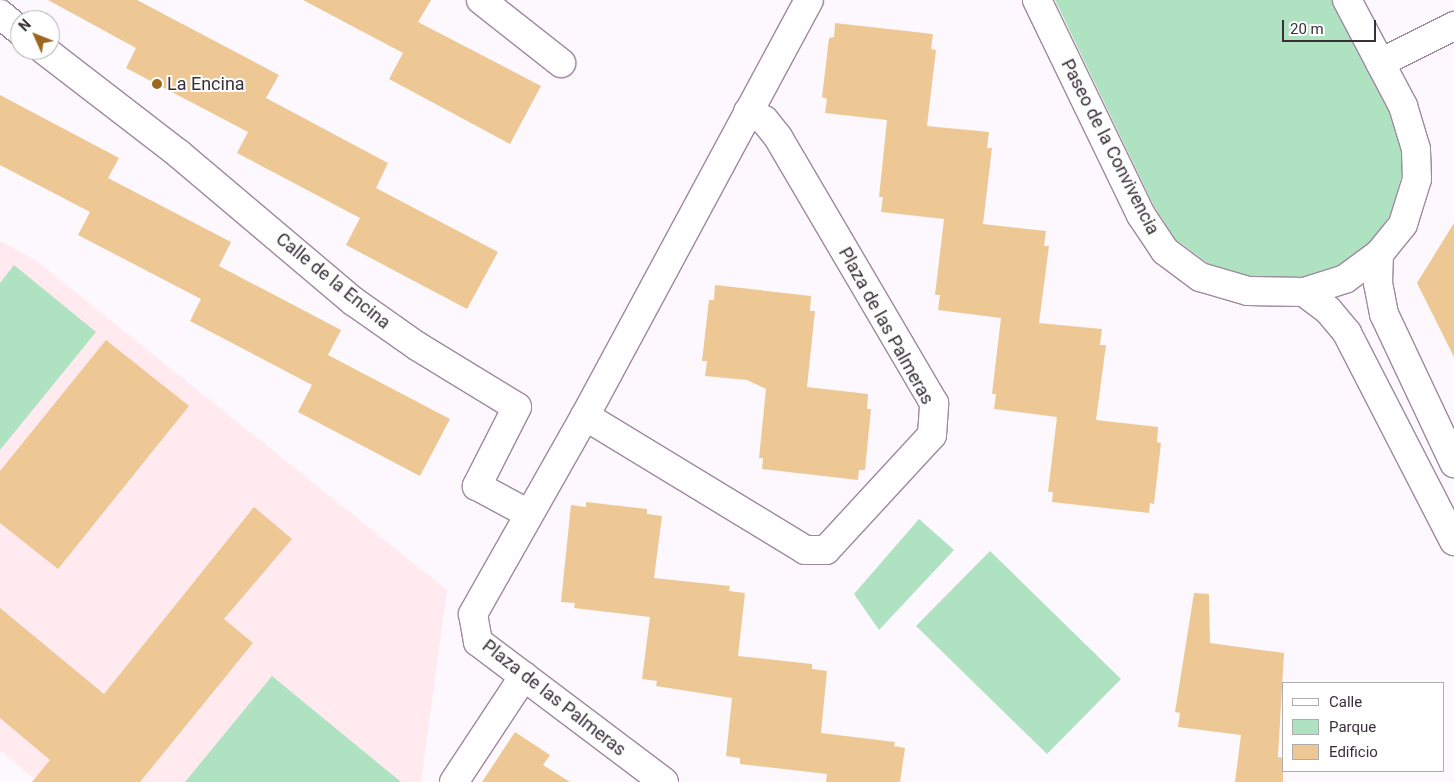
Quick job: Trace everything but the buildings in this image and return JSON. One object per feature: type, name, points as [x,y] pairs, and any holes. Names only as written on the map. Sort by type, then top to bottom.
[{"type":"street","points":[[481,0],[561,63]]},
{"type":"street","name":"Plaza de las Palmeras","points":[[664,782],[478,642],[473,614],[585,416],[809,0]]},
{"type":"street","name":"Paseo de la Convivencia","points":[[1044,5],[1141,215],[1165,251],[1200,277],[1208,280],[1248,291],[1304,292],[1345,280],[1379,254],[1403,224],[1416,178],[1416,148],[1403,106],[1347,0]]},
{"type":"street","points":[[0,14],[10,22]]},
{"type":"street","points":[[1380,63],[1454,26]]},
{"type":"street","name":"Calle de la Encina","points":[[57,60],[179,154],[353,301],[416,346],[517,407],[477,486],[529,514]]},
{"type":"street","name":"Plaza de las Palmeras","points":[[585,416],[806,550],[826,550],[932,435],[934,402],[778,137],[764,120],[748,112]]},
{"type":"street","points":[[1379,254],[1378,283],[1384,314],[1454,463]]},
{"type":"street","points":[[1304,292],[1328,310],[1347,333],[1454,541]]},
{"type":"street","points":[[454,782],[524,676]]},
{"type":"shaded area","points":[[0,241],[34,259],[447,590],[421,782],[38,782],[0,750]]},
{"type":"green space","points":[[1055,0],[1333,0],[1389,111],[1402,149],[1402,174],[1391,214],[1370,244],[1339,269],[1299,282],[1251,279],[1209,264],[1175,239],[1154,206]]},
{"type":"green space","points":[[14,265],[96,332],[0,450],[0,283]]},
{"type":"green space","points":[[919,519],[954,550],[879,630],[854,594]]},
{"type":"green space","points":[[990,551],[1121,679],[1047,754],[916,626]]},
{"type":"green space","points":[[272,676],[401,782],[185,782]]},
{"type":"place","name":"La Encina","points":[[157,84]]}]
